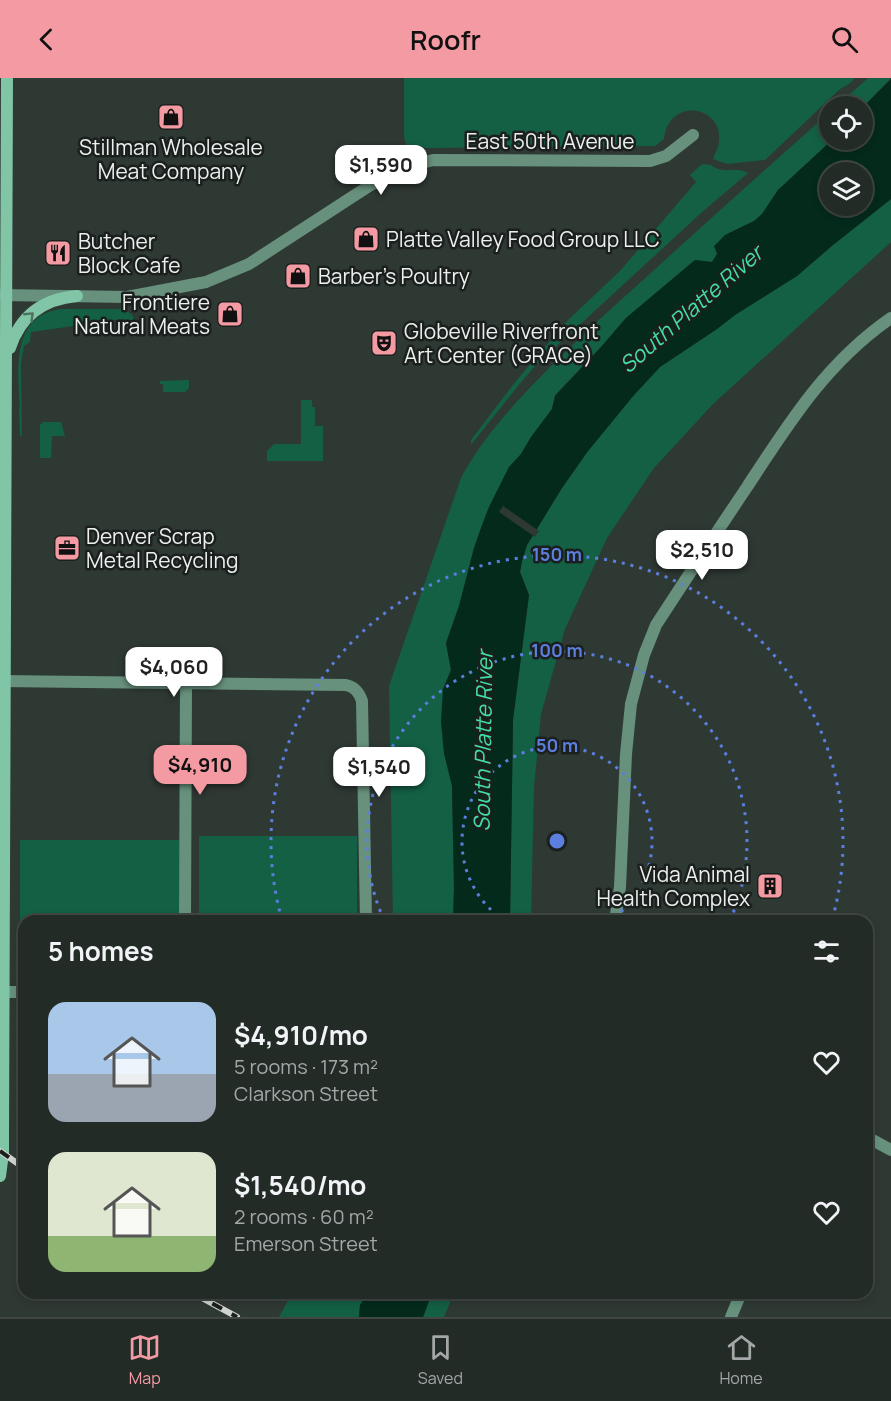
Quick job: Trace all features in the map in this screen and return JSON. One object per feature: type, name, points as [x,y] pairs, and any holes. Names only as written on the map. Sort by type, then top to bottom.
[{"type":"main road","points":[[0,1176],[3,1153],[2,681],[6,361],[3,295],[7,217],[7,78]]},
{"type":"main road","points":[[0,246],[7,217]]},
{"type":"main road","points":[[6,361],[15,334],[30,314],[50,302],[76,296]]},
{"type":"main road","points":[[0,338],[6,361]]},
{"type":"street","name":"East 50th Avenue","points":[[3,295],[127,297],[206,282],[249,264],[369,186],[402,168],[433,160],[651,161],[666,156],[693,135]]},
{"type":"street","points":[[616,915],[620,887],[626,754],[631,704],[644,655],[656,625],[779,438],[816,386],[846,355],[876,328],[891,318]]},
{"type":"street","points":[[2,681],[346,686],[356,689],[362,701],[366,915]]},
{"type":"street","points":[[185,915],[186,683]]},
{"type":"street","points":[[3,992],[18,992]]},
{"type":"street","points":[[873,1140],[891,1150]]},
{"type":"street","points":[[731,1317],[738,1299]]},
{"type":"green space","points":[[404,78],[855,78],[833,96],[819,96],[819,109],[765,160],[727,164],[713,159],[718,148],[718,129],[713,120],[695,111],[675,116],[668,125],[664,139],[655,146],[411,150],[406,146]]},
{"type":"green space","points":[[868,78],[891,78],[873,97],[848,96]]},
{"type":"green space","points":[[819,122],[819,150],[821,150],[778,190],[762,214],[754,221],[725,235],[712,262],[695,260],[626,318],[555,395],[552,409],[521,454],[509,467],[481,528],[446,643],[451,670],[443,689],[444,753],[452,786],[453,915],[393,915],[389,686],[461,478],[482,444],[524,394],[618,302]]},
{"type":"green space","points":[[702,164],[748,173],[701,213],[536,365],[471,445],[471,440],[516,381],[568,320],[620,271],[696,182],[690,175]]},
{"type":"green space","points":[[891,199],[891,242],[713,404],[654,468],[607,538],[565,629],[541,714],[534,787],[531,915],[510,915],[513,720],[529,595],[520,572],[527,545],[588,451],[660,367],[735,315],[797,276]]},
{"type":"green space","points":[[61,309],[125,309],[133,316],[133,326],[129,332],[126,331],[123,319],[31,332],[30,342],[24,346],[21,364],[22,437],[19,410],[21,346],[33,322],[45,314]]},
{"type":"green space","points":[[189,380],[189,388],[185,392],[163,392],[163,384],[160,384],[160,381]]},
{"type":"green space","points":[[301,400],[312,400],[312,407],[315,407],[315,426],[323,426],[323,461],[267,461],[267,451],[274,444],[301,444]]},
{"type":"green space","points":[[42,422],[61,422],[65,436],[52,436],[51,458],[40,458],[40,424]]},
{"type":"green space","points":[[199,836],[357,836],[357,915],[199,915]]},
{"type":"green space","points":[[20,840],[180,840],[179,915],[20,915]]},
{"type":"green space","points":[[289,1299],[364,1299],[360,1305],[359,1317],[279,1317]]},
{"type":"green space","points":[[430,1299],[452,1299],[444,1317],[423,1317]]},
{"type":"water","name":"South Platte River","points":[[891,79],[891,199],[873,213],[873,162],[819,162],[819,216],[870,216],[797,276],[735,315],[660,367],[588,451],[527,545],[520,572],[529,595],[513,720],[510,915],[453,915],[452,786],[444,753],[441,722],[443,689],[451,670],[446,643],[459,606],[474,548],[489,507],[509,467],[521,454],[552,409],[555,396],[626,318],[695,260],[712,262],[717,254],[714,246],[725,235],[754,221],[762,214],[778,190],[821,150],[873,150],[873,97]]},
{"type":"water","points":[[364,1299],[430,1299],[423,1317],[359,1317],[360,1305]]},
{"type":"pier","points":[[503,506],[539,531],[535,537],[499,512]]},
{"type":"railway","points":[[0,1151],[18,1164]]},
{"type":"railway","points":[[204,1299],[237,1317]]},
{"type":"place","name":"Stillman Wholesale Meat Company","points":[[171,117]]},
{"type":"place","name":"Platte Valley Food Group LLC","points":[[366,239]]},
{"type":"place","name":"Butcher Block Cafe","points":[[58,253]]},
{"type":"place","name":"Barber's Poultry","points":[[298,276]]},
{"type":"place","name":"Frontiere Natural Meats","points":[[230,314]]},
{"type":"place","name":"Globeville Riverfront Art Center (GRACe)","points":[[384,343]]},
{"type":"place","name":"Denver Scrap Metal Recycling","points":[[67,548]]},
{"type":"place","name":"Vida Animal Health Complex","points":[[770,886]]}]
